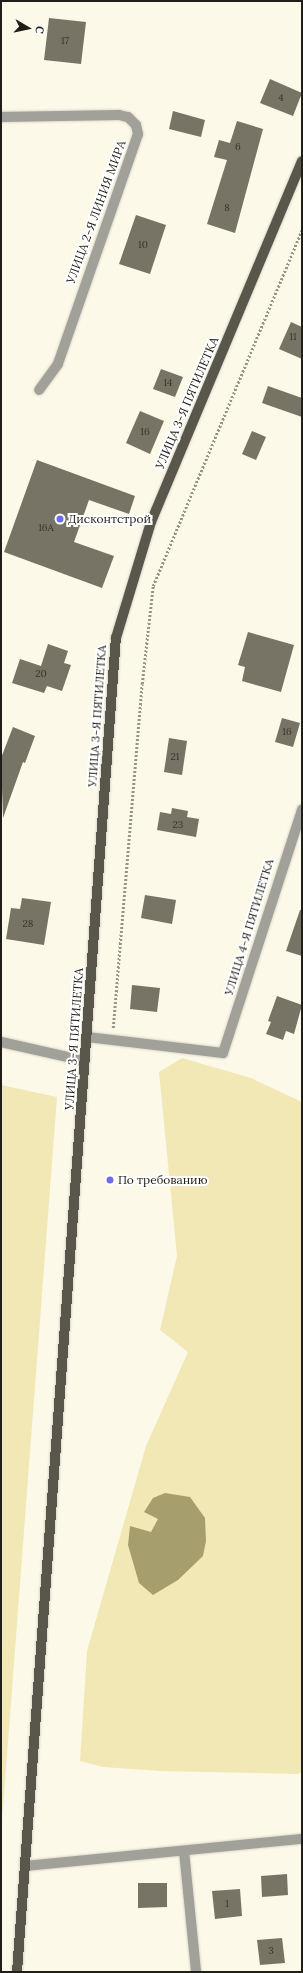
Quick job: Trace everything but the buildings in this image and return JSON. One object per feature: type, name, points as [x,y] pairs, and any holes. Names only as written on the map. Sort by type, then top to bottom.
[{"type":"main road","name":"УЛИЦА 3-Я ПЯТИЛЕТКА","points":[[17,1972],[116,638],[151,522],[302,161]]},
{"type":"street","name":"УЛИЦА 2-Я ЛИНИЯ МИРА","points":[[1,118],[119,114],[128,117],[136,124],[138,134],[58,364],[39,390]]},
{"type":"street","name":"УЛИЦА 4-Я ПЯТИЛЕТКА","points":[[112,1040],[223,1053],[302,810]]},
{"type":"street","points":[[87,1037],[112,1040]]},
{"type":"street","points":[[1,1042],[85,1061]]},
{"type":"street","points":[[25,1866],[302,1839]]},
{"type":"street","points":[[184,1850],[196,1972]]},
{"type":"path","points":[[112,1040],[142,684],[153,586],[302,230]]},
{"type":"shaded area","points":[[182,1058],[251,1078],[302,1102],[302,1772],[298,1774],[160,1771],[103,1767],[80,1761],[87,1651],[146,1446],[188,1352],[160,1330],[177,1256],[159,1072]]},
{"type":"shaded area","points":[[1,1085],[57,1097],[1,1834]]},
{"type":"shaded area","points":[[165,1493],[190,1497],[205,1518],[206,1541],[203,1556],[178,1580],[153,1595],[139,1583],[128,1545],[130,1526],[151,1532],[158,1519],[144,1512],[153,1498]]},
{"type":"place","name":"Дисконтстрой","points":[[60,519]]},
{"type":"place","name":"По требованию","points":[[110,1180]]}]
